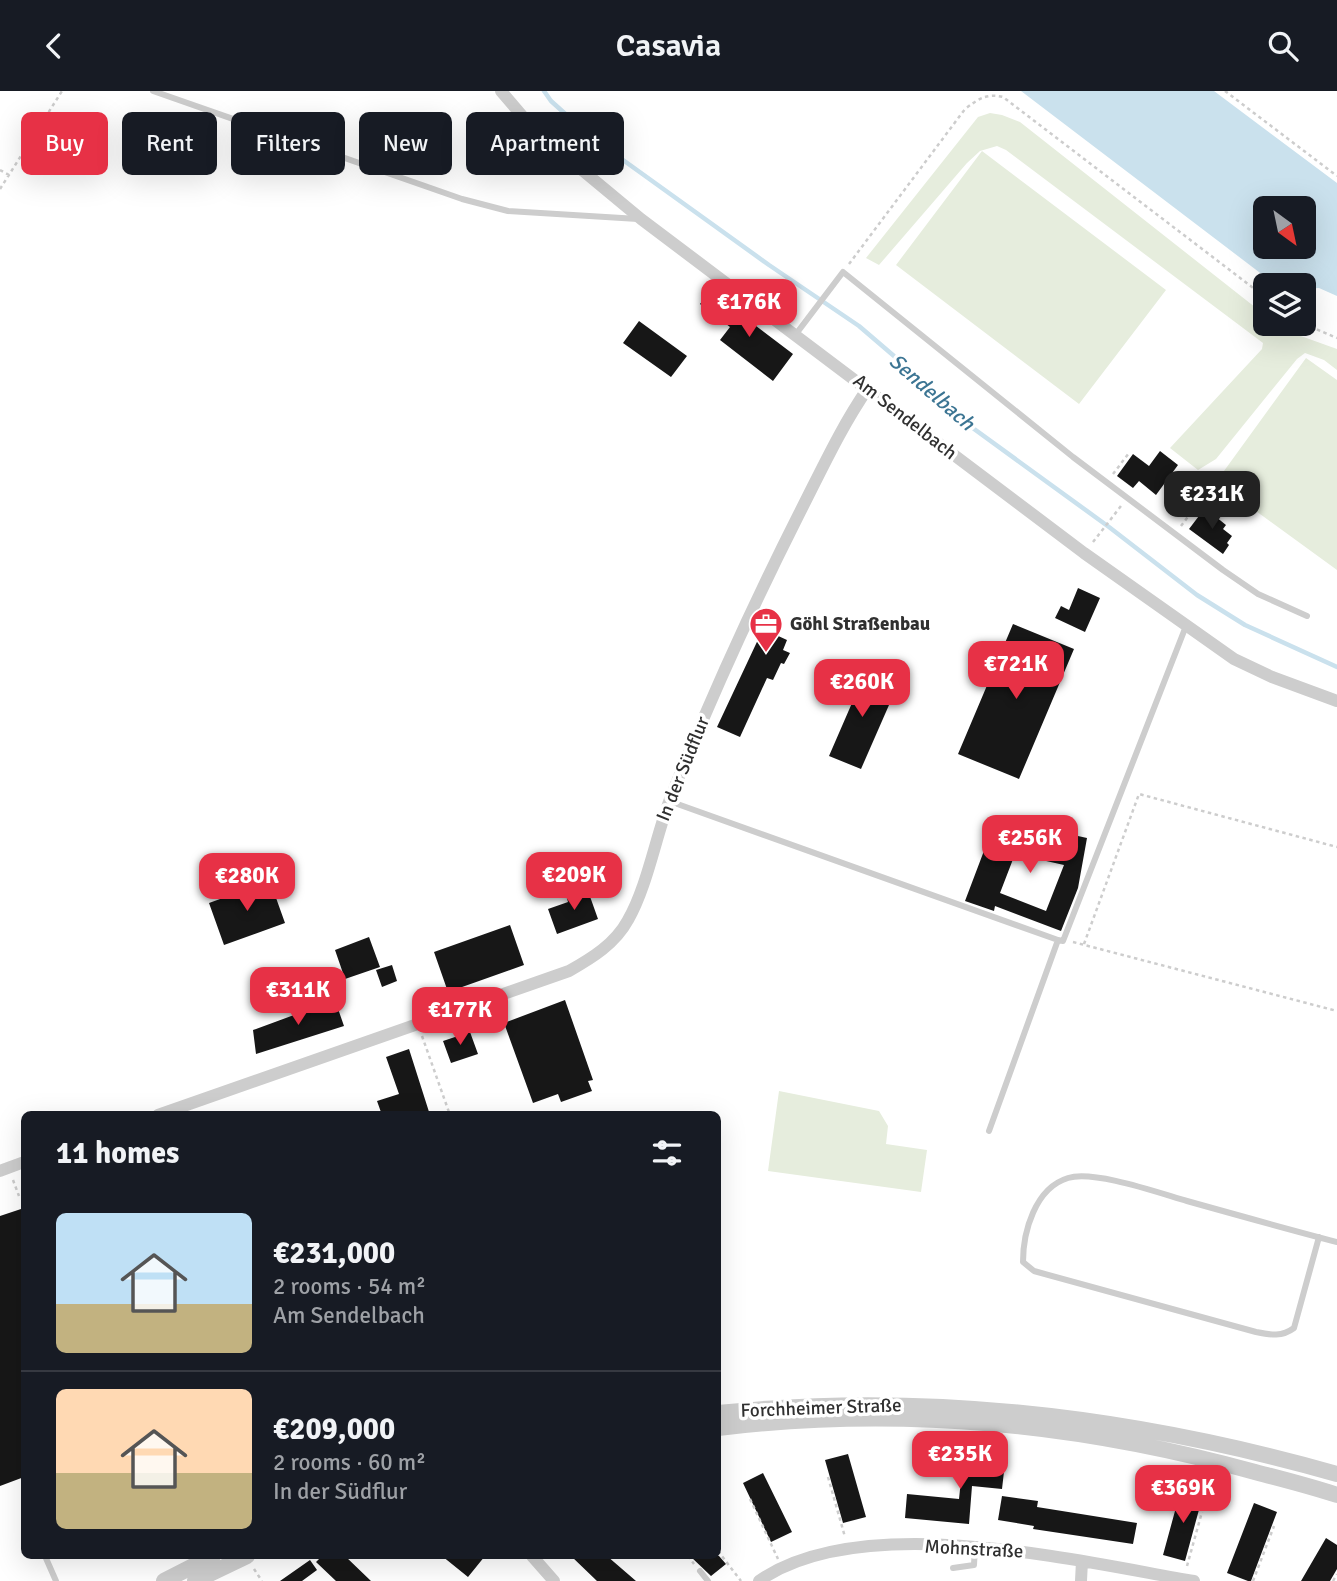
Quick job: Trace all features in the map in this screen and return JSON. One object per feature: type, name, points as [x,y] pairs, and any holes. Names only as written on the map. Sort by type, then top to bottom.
[{"type":"street","name":"Am Sendelbach","points":[[501,91],[535,131],[641,219],[869,388],[1073,545],[1234,659],[1272,677],[1337,701]]},
{"type":"street","name":"In der Südflur","points":[[170,1111],[569,971],[595,955],[616,937],[629,919],[669,801],[764,582],[849,415],[869,388]]},
{"type":"street","points":[[0,1171],[21,1163]]},
{"type":"street","name":"Forchheimer Straße","points":[[721,1413],[823,1404],[981,1408],[1185,1435],[1337,1474]]},
{"type":"street","name":"Forchheimer Straße","points":[[721,1428],[777,1421],[874,1417],[1032,1426],[1184,1452],[1337,1495]]},
{"type":"street","name":"Mohnstraße","points":[[759,1581],[794,1562],[830,1552],[874,1546],[975,1546],[1010,1549],[1189,1580]]},
{"type":"street","points":[[164,1581],[208,1559]]},
{"type":"street","points":[[535,1559],[554,1581]]},
{"type":"street","points":[[1081,1581],[1082,1561]]},
{"type":"street","points":[[195,1581],[250,1562]]},
{"type":"lane","points":[[153,91],[462,199],[508,211],[641,219]]},
{"type":"lane","points":[[796,334],[843,272],[1175,534],[1258,594],[1307,615]]},
{"type":"lane","points":[[989,1131],[1060,941],[1186,626]]},
{"type":"lane","points":[[669,801],[1060,941]]},
{"type":"lane","points":[[1319,1237],[1294,1328],[1286,1334],[1256,1332],[1034,1271],[1023,1262],[1023,1247],[1036,1206],[1049,1188],[1068,1178],[1087,1176],[1319,1237],[1337,1242]]},
{"type":"lane","points":[[953,1568],[974,1565],[975,1546]]},
{"type":"lane","points":[[46,1559],[56,1581]]},
{"type":"lane","points":[[700,1571],[708,1581]]},
{"type":"path","points":[[0,189],[62,91]]},
{"type":"path","points":[[1225,91],[1337,176]]},
{"type":"path","points":[[843,272],[965,109],[991,93],[1003,97],[1253,288]]},
{"type":"path","points":[[0,170],[9,174]]},
{"type":"path","points":[[1316,329],[1337,338]]},
{"type":"path","points":[[1107,482],[1129,453]]},
{"type":"path","points":[[1175,534],[1205,494]]},
{"type":"path","points":[[1095,539],[1115,514]]},
{"type":"path","points":[[1084,944],[1139,794],[1337,847]]},
{"type":"path","points":[[1060,941],[1084,944],[1337,1011]]},
{"type":"path","points":[[418,1025],[449,1111]]},
{"type":"path","points":[[13,1178],[19,1196]]},
{"type":"path","points":[[828,1477],[849,1550]]},
{"type":"path","points":[[750,1499],[783,1568]]},
{"type":"path","points":[[1189,1580],[1202,1512]]},
{"type":"path","points":[[1253,1581],[1274,1526]]},
{"type":"path","points":[[721,1555],[741,1581]]},
{"type":"path","points":[[250,1562],[262,1581]]},
{"type":"path","points":[[1333,1581],[1337,1574]]},
{"type":"green space","points":[[990,113],[1020,122],[1253,306],[1253,335],[1006,150],[997,146],[980,151],[967,163],[879,265],[866,258],[978,117]]},
{"type":"green space","points":[[982,151],[1166,290],[1079,404],[896,265]]},
{"type":"green space","points":[[1254,336],[1301,336],[1337,349],[1337,370],[1324,360],[1305,353],[1297,359],[1216,459],[1198,470],[1170,448],[1262,349],[1263,343]]},
{"type":"green space","points":[[1306,358],[1337,380],[1337,570],[1216,482]]},
{"type":"green space","points":[[779,1091],[879,1111],[888,1126],[886,1144],[927,1150],[921,1192],[768,1171]]},
{"type":"water","points":[[1021,91],[1214,91],[1337,183],[1337,296],[1316,288],[1316,273],[1260,273]]},
{"type":"building","points":[[710,291],[793,354],[773,381],[720,340],[730,327],[700,304]]},
{"type":"building","points":[[639,321],[687,356],[671,377],[623,343]]},
{"type":"building","points":[[1160,451],[1178,465],[1156,495],[1139,481],[1133,488],[1117,476],[1133,454],[1149,466]]},
{"type":"building","points":[[1205,508],[1226,525],[1223,529],[1232,536],[1223,554],[1189,529]]},
{"type":"building","points":[[1078,588],[1100,598],[1085,632],[1055,618],[1061,606],[1069,610]]},
{"type":"building","points":[[1013,624],[1074,649],[1019,779],[958,754]]},
{"type":"building","points":[[763,629],[787,640],[783,650],[790,653],[784,664],[781,663],[773,680],[767,678],[740,737],[717,727]]},
{"type":"building","points":[[856,671],[896,689],[861,769],[829,756],[852,703],[844,699]]},
{"type":"building","points":[[1028,825],[1087,838],[1078,888],[1061,931],[995,906],[994,911],[965,901],[993,827],[1025,839]],"holes":[[[1015,854],[1064,865],[1046,911],[1000,893]]]},
{"type":"building","points":[[270,881],[285,923],[224,945],[209,903]]},
{"type":"building","points":[[587,888],[598,919],[557,934],[548,909],[568,902],[566,895]]},
{"type":"building","points":[[510,925],[524,965],[448,992],[434,952]]},
{"type":"building","points":[[369,937],[380,967],[345,979],[335,950]]},
{"type":"building","points":[[392,965],[397,981],[382,987],[376,970]]},
{"type":"building","points":[[335,1000],[344,1026],[256,1054],[253,1030]]},
{"type":"building","points":[[565,1000],[593,1080],[588,1081],[592,1091],[561,1102],[558,1094],[533,1103],[504,1023]]},
{"type":"building","points":[[470,1032],[478,1054],[451,1063],[443,1041]]},
{"type":"building","points":[[409,1049],[429,1111],[381,1111],[377,1101],[399,1094],[386,1057]]},
{"type":"building","points":[[21,1209],[21,1478],[0,1486],[0,1216]]},
{"type":"building","points":[[964,1452],[1006,1454],[1002,1489],[972,1486],[969,1524],[905,1518],[907,1494],[959,1499]]},
{"type":"building","points":[[848,1454],[866,1517],[843,1523],[825,1460]]},
{"type":"building","points":[[763,1473],[792,1532],[771,1542],[743,1483]]},
{"type":"building","points":[[1181,1489],[1203,1495],[1185,1561],[1163,1555]]},
{"type":"building","points":[[1002,1496],[1038,1501],[1037,1507],[1137,1523],[1133,1544],[1033,1529],[1034,1526],[998,1520]]},
{"type":"building","points":[[1254,1503],[1277,1512],[1251,1581],[1248,1581],[1227,1573]]},
{"type":"building","points":[[1326,1538],[1337,1545],[1337,1569],[1330,1581],[1301,1581]]},
{"type":"building","points":[[721,1558],[726,1564],[711,1576],[693,1559]]},
{"type":"building","points":[[319,1559],[348,1559],[371,1581],[336,1581],[316,1562]]},
{"type":"building","points":[[446,1559],[483,1559],[468,1577]]},
{"type":"building","points":[[574,1559],[610,1559],[636,1581],[597,1581]]},
{"type":"building","points":[[310,1560],[317,1570],[302,1581],[280,1581]]},
{"type":"waterway","name":"Sendelbach","points":[[544,91],[551,101],[591,137],[859,326],[894,356],[948,410],[1109,527],[1197,595],[1245,625],[1337,667]]},
{"type":"place","name":"Göhl Straßenbau","points":[[766,654]]}]
